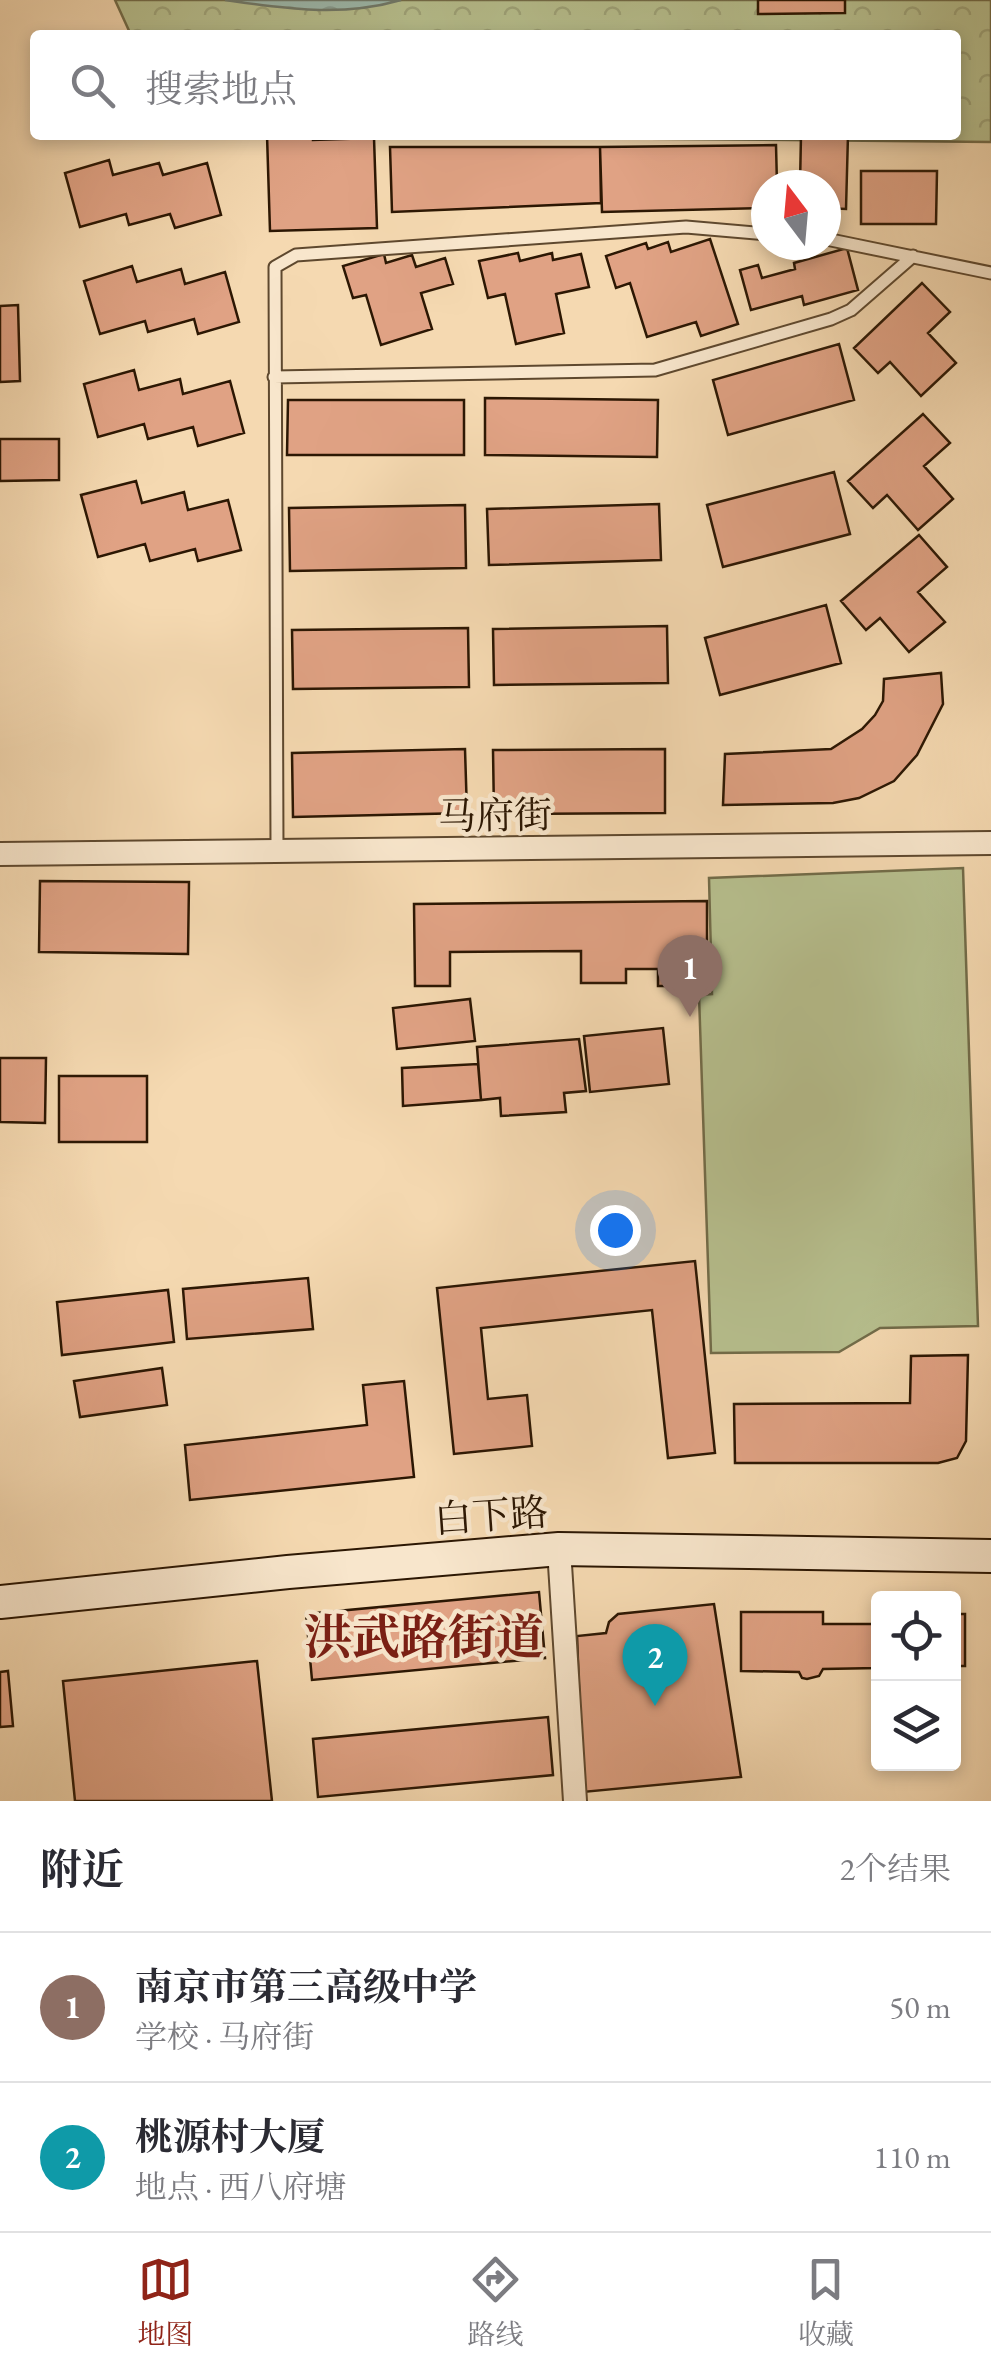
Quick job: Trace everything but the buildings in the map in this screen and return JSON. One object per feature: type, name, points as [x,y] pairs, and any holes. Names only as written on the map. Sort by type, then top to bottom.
[{"type":"main road","name":"白下路","points":[[0,1602],[559,1549],[991,1556]]},
{"type":"street","name":"马府街","points":[[0,854],[991,843]]},
{"type":"street","points":[[559,1549],[575,1801]]},
{"type":"lane","points":[[276,848],[274,270],[296,255],[686,227],[751,233]]},
{"type":"lane","points":[[841,242],[991,273]]},
{"type":"lane","points":[[274,376],[655,370],[831,319],[851,310],[912,256]]},
{"type":"green space","points":[[115,0],[991,0],[991,142],[780,140],[961,140],[961,30],[129,30]]},
{"type":"green space","points":[[963,868],[978,1326],[880,1328],[839,1352],[711,1353],[699,995],[712,994],[709,878]]},
{"type":"water","points":[[225,0],[401,0],[336,10]]},
{"type":"place","name":"南京市第三高级中学","points":[[690,1017]]},
{"type":"place","name":"桃源村大厦","points":[[655,1706]]},
{"type":"district","name":"洪武路街道","points":[[424,1637]]}]
